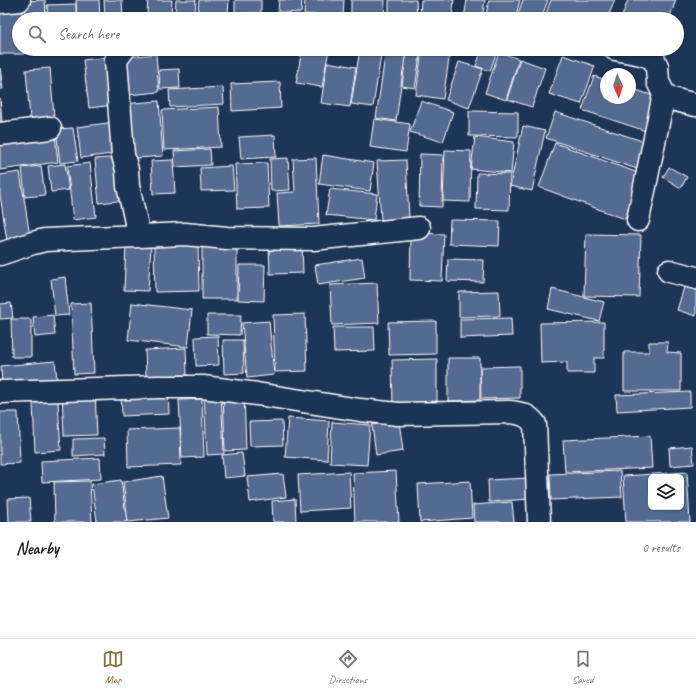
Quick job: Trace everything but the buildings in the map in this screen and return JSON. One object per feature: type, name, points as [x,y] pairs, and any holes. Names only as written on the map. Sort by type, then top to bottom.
[{"type":"street","points":[[0,2],[19,0]]},
{"type":"street","points":[[118,56],[116,60],[123,155],[139,236]]},
{"type":"street","points":[[647,56],[653,58],[657,66],[658,82],[664,94],[696,105]]},
{"type":"street","points":[[638,220],[664,94]]},
{"type":"street","points":[[0,134],[50,128]]},
{"type":"street","points":[[0,254],[33,242],[45,240],[185,234],[227,238],[312,239],[419,228]]},
{"type":"street","points":[[669,271],[696,278]]},
{"type":"street","points":[[0,392],[203,387],[360,410],[398,414],[509,412],[523,414],[531,419],[535,424],[539,522]]}]
